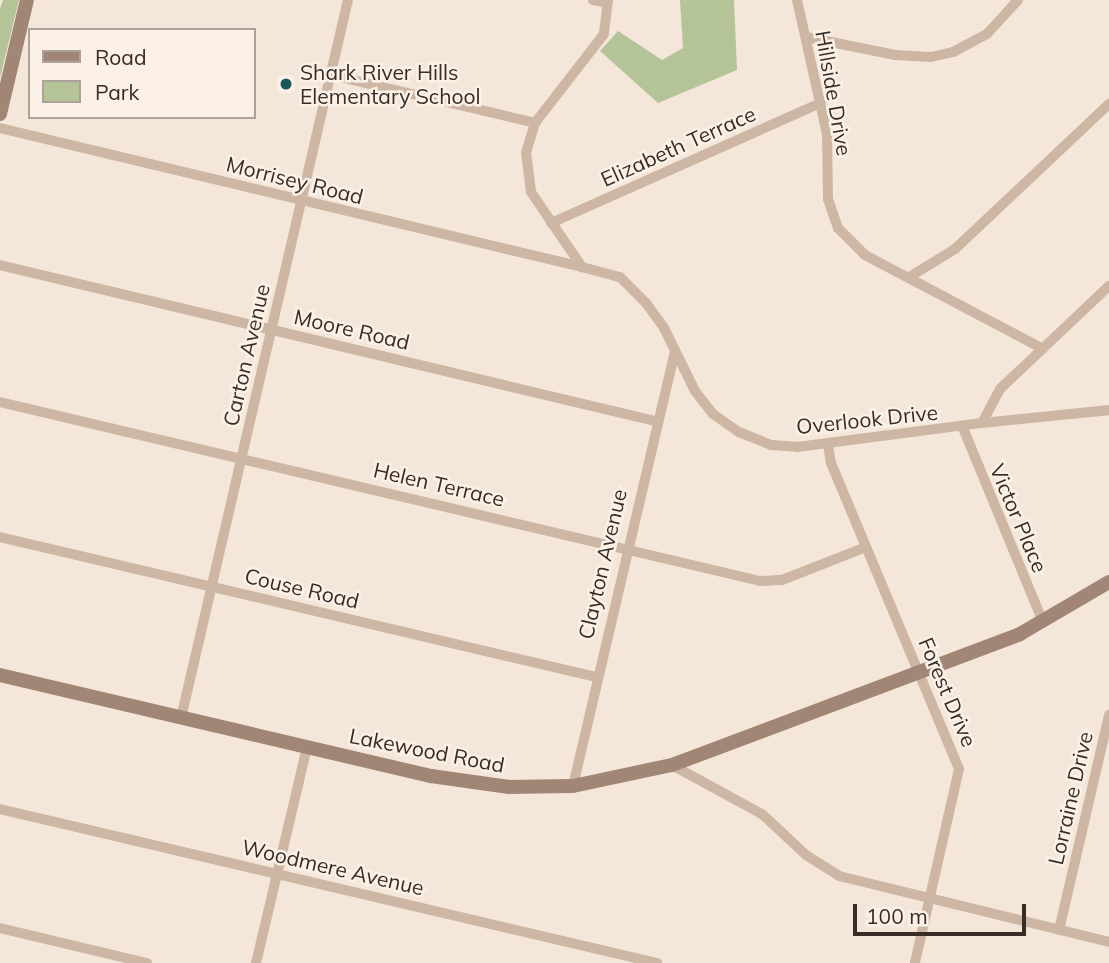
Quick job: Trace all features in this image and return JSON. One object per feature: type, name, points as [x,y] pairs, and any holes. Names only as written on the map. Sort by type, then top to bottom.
[{"type":"street","points":[[0,114],[27,0]]},
{"type":"street","name":"Carton Avenue","points":[[181,718],[348,0]]},
{"type":"street","points":[[582,267],[538,208],[527,179],[526,152],[535,123],[602,38],[608,1],[593,0]]},
{"type":"street","name":"Hillside Drive","points":[[797,0],[828,148],[828,199],[838,228],[865,255],[911,276],[1043,349]]},
{"type":"street","points":[[806,37],[895,55],[931,57],[987,34],[1018,0]]},
{"type":"street","points":[[331,75],[535,123]]},
{"type":"street","name":"Elizabeth Terrace","points":[[551,223],[820,103]]},
{"type":"street","points":[[911,276],[955,249],[1109,104]]},
{"type":"street","name":"Morrisey Road","points":[[0,128],[582,267]]},
{"type":"street","name":"Moore Road","points":[[0,265],[655,421]]},
{"type":"street","name":"Overlook Drive","points":[[582,267],[625,279],[664,328],[707,406],[739,432],[780,447],[828,445],[963,428],[982,423],[1109,410]]},
{"type":"street","points":[[982,423],[995,396],[1109,286]]},
{"type":"street","name":"Clayton Avenue","points":[[573,786],[655,421],[675,351]]},
{"type":"street","name":"Helen Terrace","points":[[0,402],[773,582],[866,547]]},
{"type":"street","name":"Victor Place","points":[[963,428],[1044,622]]},
{"type":"street","name":"Forest Drive","points":[[828,445],[866,547],[959,769],[915,963]]},
{"type":"street","name":"Couse Road","points":[[0,537],[596,677]]},
{"type":"street","name":"Lakewood Road","points":[[0,675],[474,784],[573,786],[672,765],[1044,622],[1106,587]]},
{"type":"street","name":"Lorraine Drive","points":[[1059,930],[1109,715]]},
{"type":"street","points":[[256,963],[307,747]]},
{"type":"street","points":[[672,765],[762,814],[830,872],[931,900],[1109,942]]},
{"type":"street","name":"Woodmere Avenue","points":[[0,809],[657,963]]},
{"type":"street","points":[[0,928],[147,963]]},
{"type":"green space","points":[[3,0],[19,0],[0,78],[0,9]]},
{"type":"green space","points":[[680,0],[734,0],[737,70],[658,103],[600,51],[618,31],[662,60],[683,48]]},
{"type":"place","name":"Shark River Hills Elementary School","points":[[286,84]]}]
